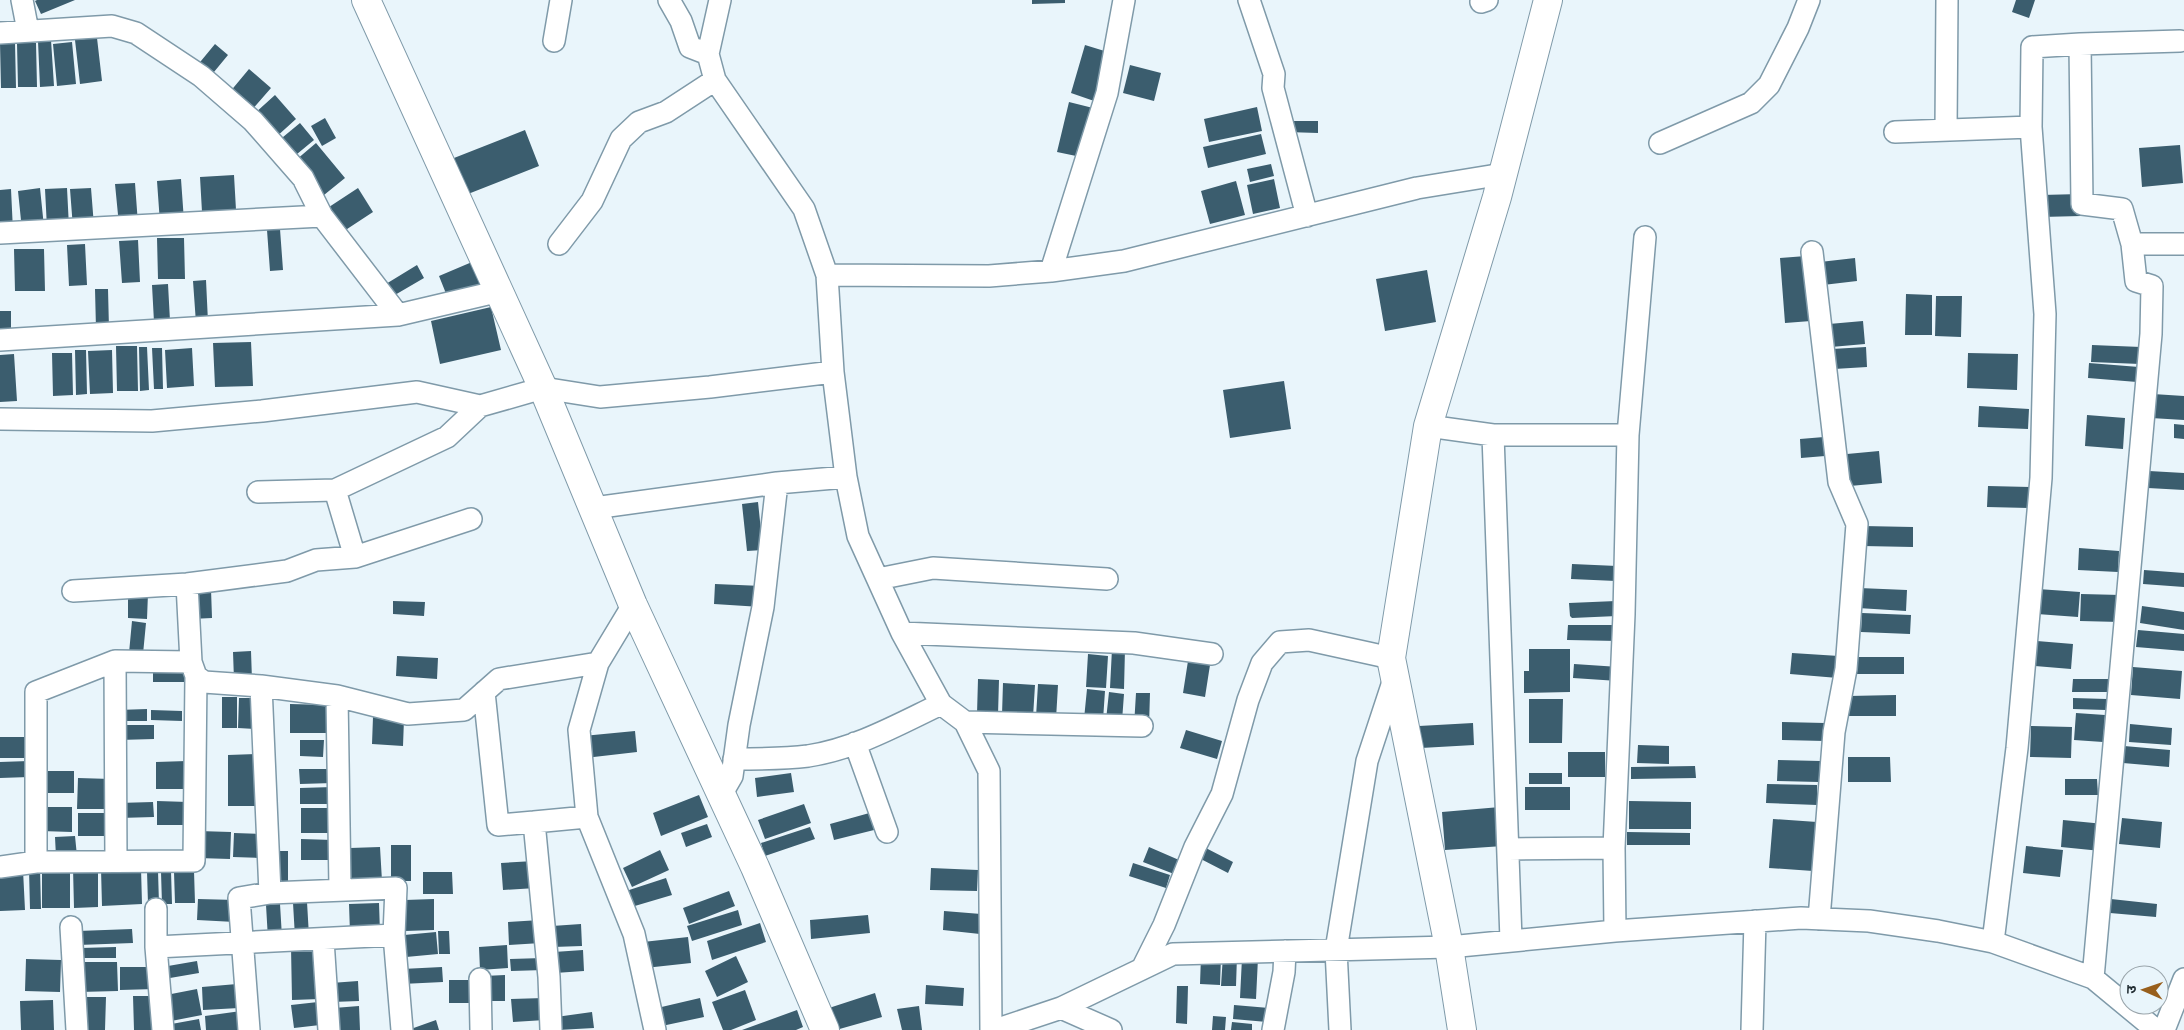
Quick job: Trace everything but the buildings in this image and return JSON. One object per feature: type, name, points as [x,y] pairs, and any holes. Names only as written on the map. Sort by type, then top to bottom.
[{"type":"main road","points":[[366,0],[500,291],[594,508],[633,605],[721,795],[825,1030]]},
{"type":"main road","points":[[1462,1030],[1449,947],[1393,668],[1428,426],[1502,174],[1545,0]]},
{"type":"street","points":[[22,0],[28,32]]},
{"type":"street","points":[[554,41],[561,0]]},
{"type":"street","points":[[669,0],[681,21],[690,47],[708,54]]},
{"type":"street","points":[[720,0],[708,54],[715,80],[804,209],[827,276],[833,372],[846,477],[858,536],[902,633],[941,704],[965,722],[990,771],[991,1030]]},
{"type":"street","points":[[1051,271],[1107,93],[1124,0]]},
{"type":"street","points":[[1249,0],[1274,74],[1273,88],[1308,216]]},
{"type":"street","points":[[1660,143],[1751,103],[1769,85],[1798,28],[1809,0]]},
{"type":"street","points":[[1946,130],[1947,0]]},
{"type":"street","points":[[0,33],[112,26],[136,33],[201,76],[253,121],[303,178],[322,216],[398,315]]},
{"type":"street","points":[[1993,942],[2017,748],[2041,478],[2045,314],[2031,127],[2032,47],[2180,41]]},
{"type":"street","points":[[2080,44],[2082,204],[2122,209],[2132,244],[2136,281],[2152,286],[2151,334],[2093,978]]},
{"type":"street","points":[[559,244],[592,201],[621,139],[639,122],[666,112],[715,80]]},
{"type":"street","points":[[1895,132],[2031,127]]},
{"type":"street","points":[[827,276],[989,276],[1051,271],[1124,261],[1417,188],[1502,174]]},
{"type":"street","points":[[0,233],[322,216]]},
{"type":"street","points":[[1615,931],[1614,848],[1624,614],[1628,435],[1645,237]]},
{"type":"street","points":[[2132,244],[2184,244]]},
{"type":"street","points":[[1812,252],[1839,482],[1857,524],[1846,669],[1834,732],[1819,919]]},
{"type":"street","points":[[0,340],[398,315],[500,291]]},
{"type":"street","points":[[258,492],[335,490],[447,437],[480,406],[543,388],[600,396],[710,387],[833,372]]},
{"type":"street","points":[[0,419],[152,421],[262,411],[417,392],[480,406]]},
{"type":"street","points":[[1428,426],[1493,435],[1628,435]]},
{"type":"street","points":[[1493,435],[1511,940]]},
{"type":"street","points":[[594,508],[777,483],[846,477]]},
{"type":"street","points":[[721,795],[732,776],[739,725],[763,607],[777,483]]},
{"type":"street","points":[[335,490],[355,557]]},
{"type":"street","points":[[73,591],[187,584],[287,571],[316,560],[355,557],[471,519]]},
{"type":"street","points":[[878,578],[933,568],[1107,579]]},
{"type":"street","points":[[0,867],[36,862],[194,861],[193,669],[187,584]]},
{"type":"street","points":[[633,605],[598,663],[579,730],[587,817],[634,934],[654,1030]]},
{"type":"street","points":[[902,633],[1134,643],[1212,654]]},
{"type":"street","points":[[1142,969],[1164,926],[1194,847],[1222,794],[1248,700],[1262,663],[1280,642],[1309,640],[1393,668],[1366,761],[1336,950],[1340,1030]]},
{"type":"street","points":[[36,862],[36,692],[115,661],[193,669],[204,682],[261,686],[337,696],[408,714],[464,710],[499,679],[598,663]]},
{"type":"street","points":[[115,661],[116,861]]},
{"type":"street","points":[[261,686],[270,892]]},
{"type":"street","points":[[484,692],[498,825],[587,817]]},
{"type":"street","points":[[337,696],[340,888]]},
{"type":"street","points":[[734,759],[769,759],[810,755],[855,743],[941,704]]},
{"type":"street","points":[[965,722],[1142,726]]},
{"type":"street","points":[[855,743],[887,832]]},
{"type":"street","points":[[534,822],[549,977],[551,1030]]},
{"type":"street","points":[[1508,849],[1614,848]]},
{"type":"street","points":[[249,1030],[240,898],[270,892],[340,888],[396,888],[394,935],[402,1030]]},
{"type":"street","points":[[156,910],[156,947],[163,1030]]},
{"type":"street","points":[[995,1030],[1061,1008],[1173,954],[1449,947],[1615,931],[1755,921],[1819,919],[1886,924],[1938,931],[1993,942],[2093,978],[2156,1030]]},
{"type":"street","points":[[1752,1030],[1755,921]]},
{"type":"street","points":[[71,927],[77,1030]]},
{"type":"street","points":[[156,947],[394,935]]},
{"type":"street","points":[[323,940],[330,1030]]},
{"type":"street","points":[[1273,1030],[1284,972],[1285,951]]},
{"type":"street","points":[[480,979],[481,1030]]},
{"type":"street","points":[[2164,1030],[2184,979]]},
{"type":"street","points":[[1061,1008],[1111,1030]]}]
